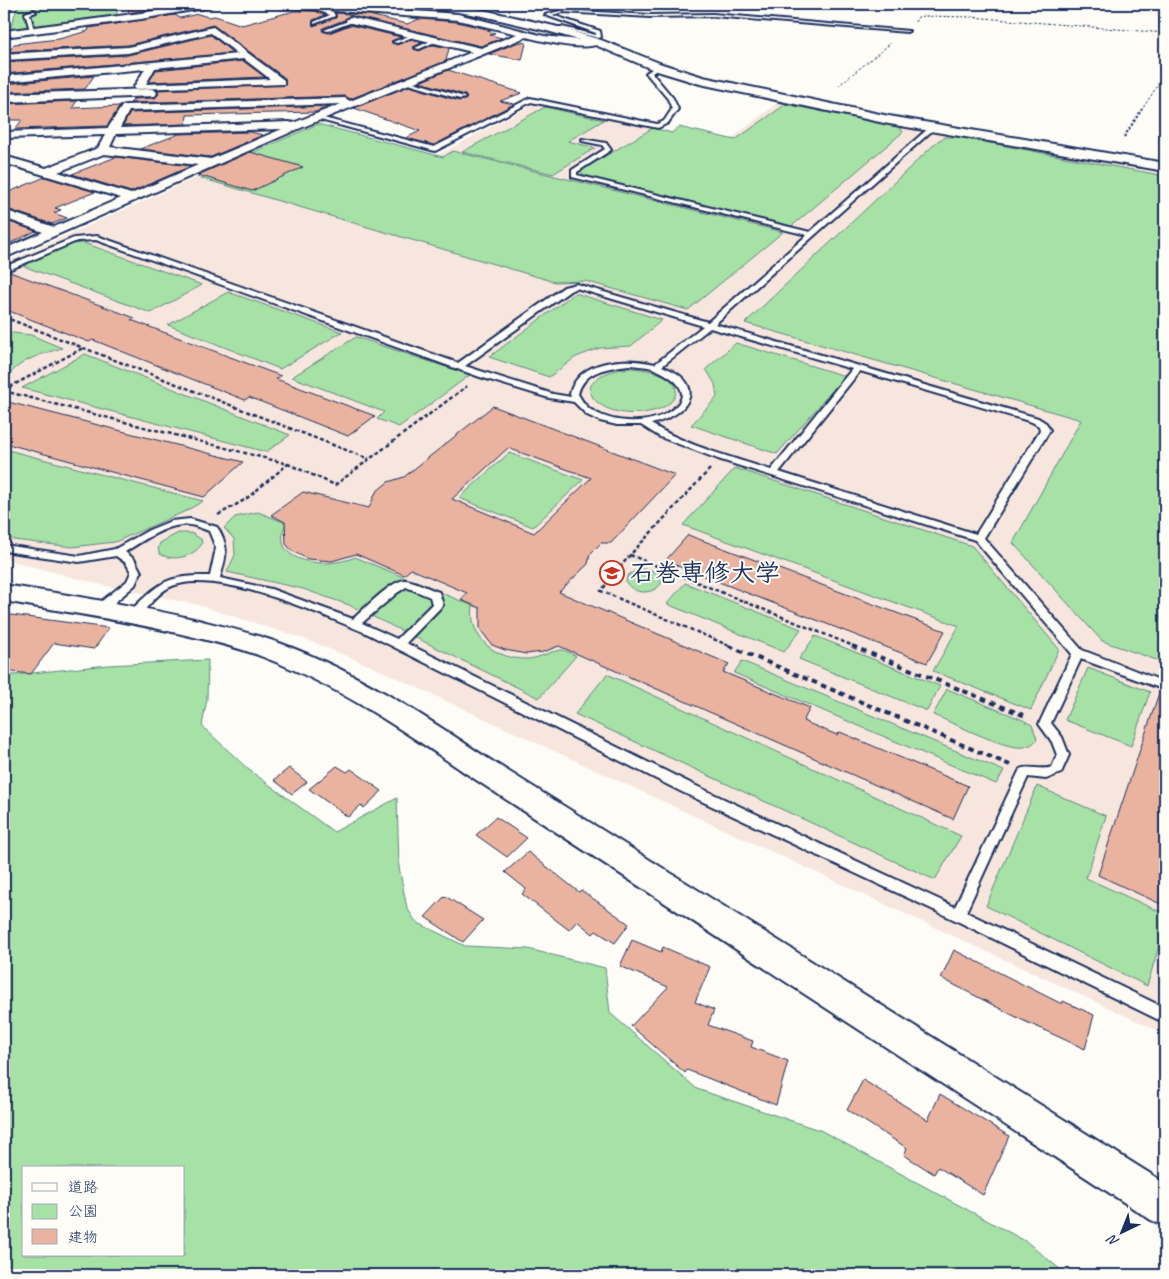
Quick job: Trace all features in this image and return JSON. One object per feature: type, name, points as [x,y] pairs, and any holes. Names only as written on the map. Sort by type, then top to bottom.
[{"type":"street","points":[[4,34],[32,30],[78,28],[210,4]]},
{"type":"street","points":[[282,4],[424,9],[490,14],[550,28],[597,42],[658,67],[700,80],[932,128],[1165,167]]},
{"type":"street","points":[[388,28],[424,9],[479,19],[573,44],[597,42]]},
{"type":"street","points":[[333,16],[482,51]]},
{"type":"street","points":[[4,57],[68,50],[128,50],[213,30],[280,82],[150,96],[4,104]]},
{"type":"street","points":[[4,254],[299,125],[527,33]]},
{"type":"street","points":[[4,79],[246,56]]},
{"type":"street","points":[[150,96],[140,87],[151,66]]},
{"type":"street","points":[[264,103],[270,82]]},
{"type":"street","points":[[4,98],[150,96],[264,103],[360,101]]},
{"type":"street","points":[[104,150],[112,131],[126,108],[150,96]]},
{"type":"street","points":[[4,135],[299,125]]},
{"type":"street","points":[[46,172],[104,150],[214,163]]},
{"type":"street","points":[[4,159],[132,198]]},
{"type":"street","points":[[4,214],[55,232]]},
{"type":"street","points":[[4,593],[102,607],[226,636],[272,650],[326,673],[394,710],[474,764],[1165,1206]]},
{"type":"lane","points":[[4,21],[4,16],[11,4]]},
{"type":"lane","points":[[314,6],[332,13],[333,16],[316,23]]},
{"type":"lane","points":[[32,30],[27,13],[34,11]]},
{"type":"lane","points":[[550,28],[562,28],[599,37],[598,32],[547,15],[563,11],[650,16],[694,14],[750,16],[907,31]]},
{"type":"lane","points":[[29,18],[35,18]]},
{"type":"lane","points":[[326,30],[353,21]]},
{"type":"lane","points":[[394,42],[416,35]]},
{"type":"lane","points":[[417,48],[436,40]]},
{"type":"lane","points":[[316,118],[435,149],[530,100],[658,126],[666,122],[676,109],[649,73],[658,67]]},
{"type":"lane","points":[[407,82],[462,98]]},
{"type":"lane","points":[[656,367],[710,324],[932,128]]},
{"type":"lane","points":[[584,140],[604,144],[608,150],[574,171],[574,176],[811,234]]},
{"type":"lane","points":[[4,270],[76,239],[97,238],[459,366],[552,396],[576,400]]},
{"type":"lane","points":[[459,366],[567,289],[576,286],[1035,420],[1043,425],[1045,430],[979,538]]},
{"type":"lane","points":[[629,363],[656,367],[679,379],[685,388],[687,396],[682,407],[671,415],[643,423],[618,422],[599,418],[583,409],[576,400],[574,388],[578,381],[586,374],[598,368],[629,363]]},
{"type":"lane","points":[[772,474],[858,368]]},
{"type":"lane","points":[[643,423],[663,436],[721,457],[979,538],[1078,653],[1165,686]]},
{"type":"lane","points":[[4,548],[79,559],[118,552],[142,537],[169,525],[190,522],[213,529],[221,542],[220,558],[214,580]]},
{"type":"lane","points":[[102,607],[130,583],[136,572],[130,561],[118,552]]},
{"type":"lane","points":[[134,614],[165,585],[189,578],[214,580],[284,597],[326,611],[398,644],[687,788],[958,915],[1165,1016]]},
{"type":"lane","points":[[355,624],[393,590],[405,583],[435,595],[438,606],[398,644]]},
{"type":"lane","points":[[958,915],[1024,772],[1046,774],[1057,770],[1063,755],[1058,740],[1044,724],[1078,653]]},
{"type":"path","points":[[47,6],[68,4]]},
{"type":"path","points":[[838,86],[907,31],[913,29],[918,17],[991,18],[1165,33]]},
{"type":"path","points":[[1124,137],[1165,74]]},
{"type":"path","points":[[4,317],[369,459]]},
{"type":"path","points":[[4,390],[84,348]]},
{"type":"path","points":[[4,390],[288,464],[335,485],[483,374]]},
{"type":"path","points":[[721,457],[630,556],[601,591],[1024,772]]},
{"type":"path","points":[[200,525],[246,499],[288,464]]},
{"type":"path","points":[[630,556],[1044,724]]},
{"type":"shaded area","name":"石巻専修大学","points":[[780,101],[904,127],[1165,174],[1165,1034],[371,666],[305,639],[198,605],[102,585],[4,559],[4,263],[317,124],[438,155],[534,104],[670,132],[676,127],[731,139]]},
{"type":"green space","points":[[22,4],[119,4],[116,17],[10,29],[17,8]]},
{"type":"green space","points":[[786,104],[893,125],[903,132],[792,226],[585,176],[580,171],[653,128],[672,133],[679,127],[735,140]]},
{"type":"green space","points":[[545,107],[604,120],[568,141],[595,148],[553,174],[462,152]]},
{"type":"green space","points":[[318,124],[443,157],[453,151],[783,232],[688,310],[585,281],[555,282],[197,177]]},
{"type":"green space","points":[[946,137],[958,137],[1165,176],[1165,663],[1102,641],[1013,543],[1081,420],[745,323],[939,140]]},
{"type":"green space","points":[[84,243],[202,285],[151,313],[23,266],[71,244]]},
{"type":"green space","points":[[228,292],[342,332],[280,369],[168,325]]},
{"type":"green space","points":[[575,293],[662,320],[631,346],[600,348],[576,357],[549,377],[489,357]]},
{"type":"green space","points":[[4,332],[31,335],[62,348],[22,363],[15,368],[4,382]]},
{"type":"green space","points":[[356,337],[470,375],[399,427],[377,419],[384,412],[292,377]]},
{"type":"green space","points":[[736,343],[845,376],[777,454],[691,425],[717,397],[715,384],[706,369]]},
{"type":"green space","points":[[85,354],[290,435],[266,452],[22,388]]},
{"type":"green space","points":[[629,368],[643,369],[667,377],[676,388],[674,399],[659,409],[633,414],[602,406],[593,398],[590,389],[594,380],[607,373]]},
{"type":"green space","points":[[4,449],[203,501],[186,511],[115,542],[72,547],[14,540],[4,536]]},
{"type":"green space","points":[[509,453],[583,480],[533,527],[459,498]]},
{"type":"green space","points":[[735,468],[972,546],[1059,649],[1031,710],[933,671],[959,626],[683,525]]},
{"type":"green space","points":[[258,512],[286,523],[282,537],[285,548],[293,555],[304,560],[317,563],[331,563],[355,557],[473,606],[475,628],[480,638],[487,645],[506,656],[528,659],[562,650],[576,656],[539,698],[349,605],[303,589],[227,572],[235,555],[234,539],[224,528],[235,517]]},
{"type":"green space","points":[[178,533],[191,533],[201,539],[202,544],[194,552],[183,557],[171,558],[160,554],[158,549],[160,543]]},
{"type":"green space","points":[[638,569],[651,570],[658,573],[661,584],[648,592],[638,591],[629,586],[626,582],[627,576]]},
{"type":"green space","points":[[685,583],[801,629],[784,652],[667,604]]},
{"type":"green space","points":[[815,636],[940,686],[927,711],[799,659]]},
{"type":"green space","points":[[208,660],[207,699],[202,726],[249,770],[334,832],[397,798],[399,867],[407,908],[416,922],[465,946],[528,949],[605,968],[610,1013],[697,1089],[822,1131],[1027,1242],[1067,1275],[4,1275],[4,676],[108,665]]},
{"type":"green space","points":[[742,661],[1004,771],[996,784],[734,673]]},
{"type":"green space","points":[[1088,668],[1150,692],[1131,746],[1065,720]]},
{"type":"green space","points":[[607,674],[961,836],[935,880],[575,714]]},
{"type":"green space","points":[[947,689],[1032,725],[1037,739],[1026,747],[1008,745],[933,715]]},
{"type":"green space","points":[[1037,786],[1106,816],[1086,878],[1165,914],[1165,926],[1147,986],[986,906]]},
{"type":"building","points":[[153,4],[152,9],[128,13],[129,6]]},
{"type":"building","points":[[294,11],[315,11],[325,15],[313,20],[313,26],[336,18],[336,13],[369,15],[407,24],[419,19],[457,22],[491,30],[487,31],[495,33],[490,35],[502,38],[481,46],[349,16],[344,20],[323,28],[322,31],[329,33],[350,25],[401,37],[391,41],[397,45],[412,39],[423,42],[413,47],[419,51],[433,45],[449,48],[446,61],[350,99],[345,96],[130,103],[134,99],[155,98],[159,94],[157,90],[285,85],[285,78],[213,25],[128,45],[4,52],[4,49],[11,49],[14,44],[59,39],[88,31],[89,28],[175,15],[180,18],[198,14],[208,17],[215,16],[242,25]]},
{"type":"building","points":[[211,35],[233,53],[4,74],[4,62],[128,55]]},
{"type":"building","points":[[519,42],[526,43],[522,60],[489,54]]},
{"type":"building","points":[[243,61],[265,77],[149,82],[156,70]]},
{"type":"building","points":[[448,70],[522,93],[500,101],[514,104],[434,145],[406,138],[420,131],[354,108],[409,86],[459,101],[465,100],[467,98],[465,95],[420,82]]},
{"type":"building","points":[[94,76],[85,89],[4,92],[4,84]]},
{"type":"building","points":[[77,101],[72,108],[120,106],[107,126],[15,129],[22,120],[4,120],[4,104]]},
{"type":"building","points":[[328,106],[316,112],[187,115],[186,124],[123,126],[130,113]]},
{"type":"building","points":[[250,132],[263,135],[211,157],[140,149],[179,134]]},
{"type":"building","points":[[250,152],[303,167],[252,191],[198,175]]},
{"type":"building","points":[[116,157],[191,166],[131,192],[72,174]]},
{"type":"building","points":[[45,177],[95,192],[55,208],[61,210],[54,213],[67,218],[52,224],[4,208],[4,194]]},
{"type":"building","points":[[4,220],[36,231],[4,246]]},
{"type":"building","points":[[10,272],[135,318],[131,320],[281,376],[276,379],[375,416],[348,436],[249,397],[245,400],[93,340],[89,342],[4,309],[4,274]]},
{"type":"building","points":[[4,401],[243,462],[204,497],[4,443]]},
{"type":"building","points":[[493,406],[675,475],[611,543],[601,543],[590,554],[588,564],[559,592],[729,664],[723,672],[810,708],[803,721],[837,735],[840,732],[968,786],[953,819],[559,646],[543,652],[526,654],[505,650],[492,645],[480,629],[480,608],[461,600],[467,593],[411,569],[404,575],[356,554],[332,561],[308,559],[292,551],[286,544],[285,522],[271,515],[303,492],[369,508],[376,492],[388,482],[404,477]],"holes":[[[508,448],[591,478],[534,533],[452,499]]]},
{"type":"building","points":[[688,535],[945,631],[927,663],[665,561]]},
{"type":"building","points":[[4,614],[109,628],[94,649],[54,643],[31,674],[4,671]]},
{"type":"building","points":[[1160,690],[1165,692],[1165,906],[1098,875]]},
{"type":"building","points":[[337,766],[347,772],[351,769],[382,791],[364,808],[361,805],[348,817],[309,789]]},
{"type":"building","points":[[289,768],[307,782],[292,794],[274,780]]},
{"type":"building","points":[[496,817],[527,838],[507,857],[476,835]]},
{"type":"building","points":[[528,852],[579,892],[581,890],[629,924],[615,943],[596,931],[593,934],[577,921],[569,930],[522,894],[526,889],[505,872]]},
{"type":"building","points":[[445,896],[483,920],[463,942],[425,917]]},
{"type":"building","points":[[632,940],[661,952],[663,947],[710,967],[695,1002],[714,1010],[708,1025],[753,1041],[751,1047],[788,1061],[776,1105],[687,1070],[685,1073],[631,1026],[668,987],[620,966]]},
{"type":"building","points":[[954,950],[1062,1004],[1063,1001],[1094,1015],[1085,1049],[1022,1020],[941,978]]},
{"type":"building","points":[[863,1080],[928,1120],[940,1094],[1009,1136],[983,1195],[938,1167],[934,1174],[904,1155],[907,1148],[847,1110]]},
{"type":"place","name":"石巻専修大学","points":[[612,573]]}]
